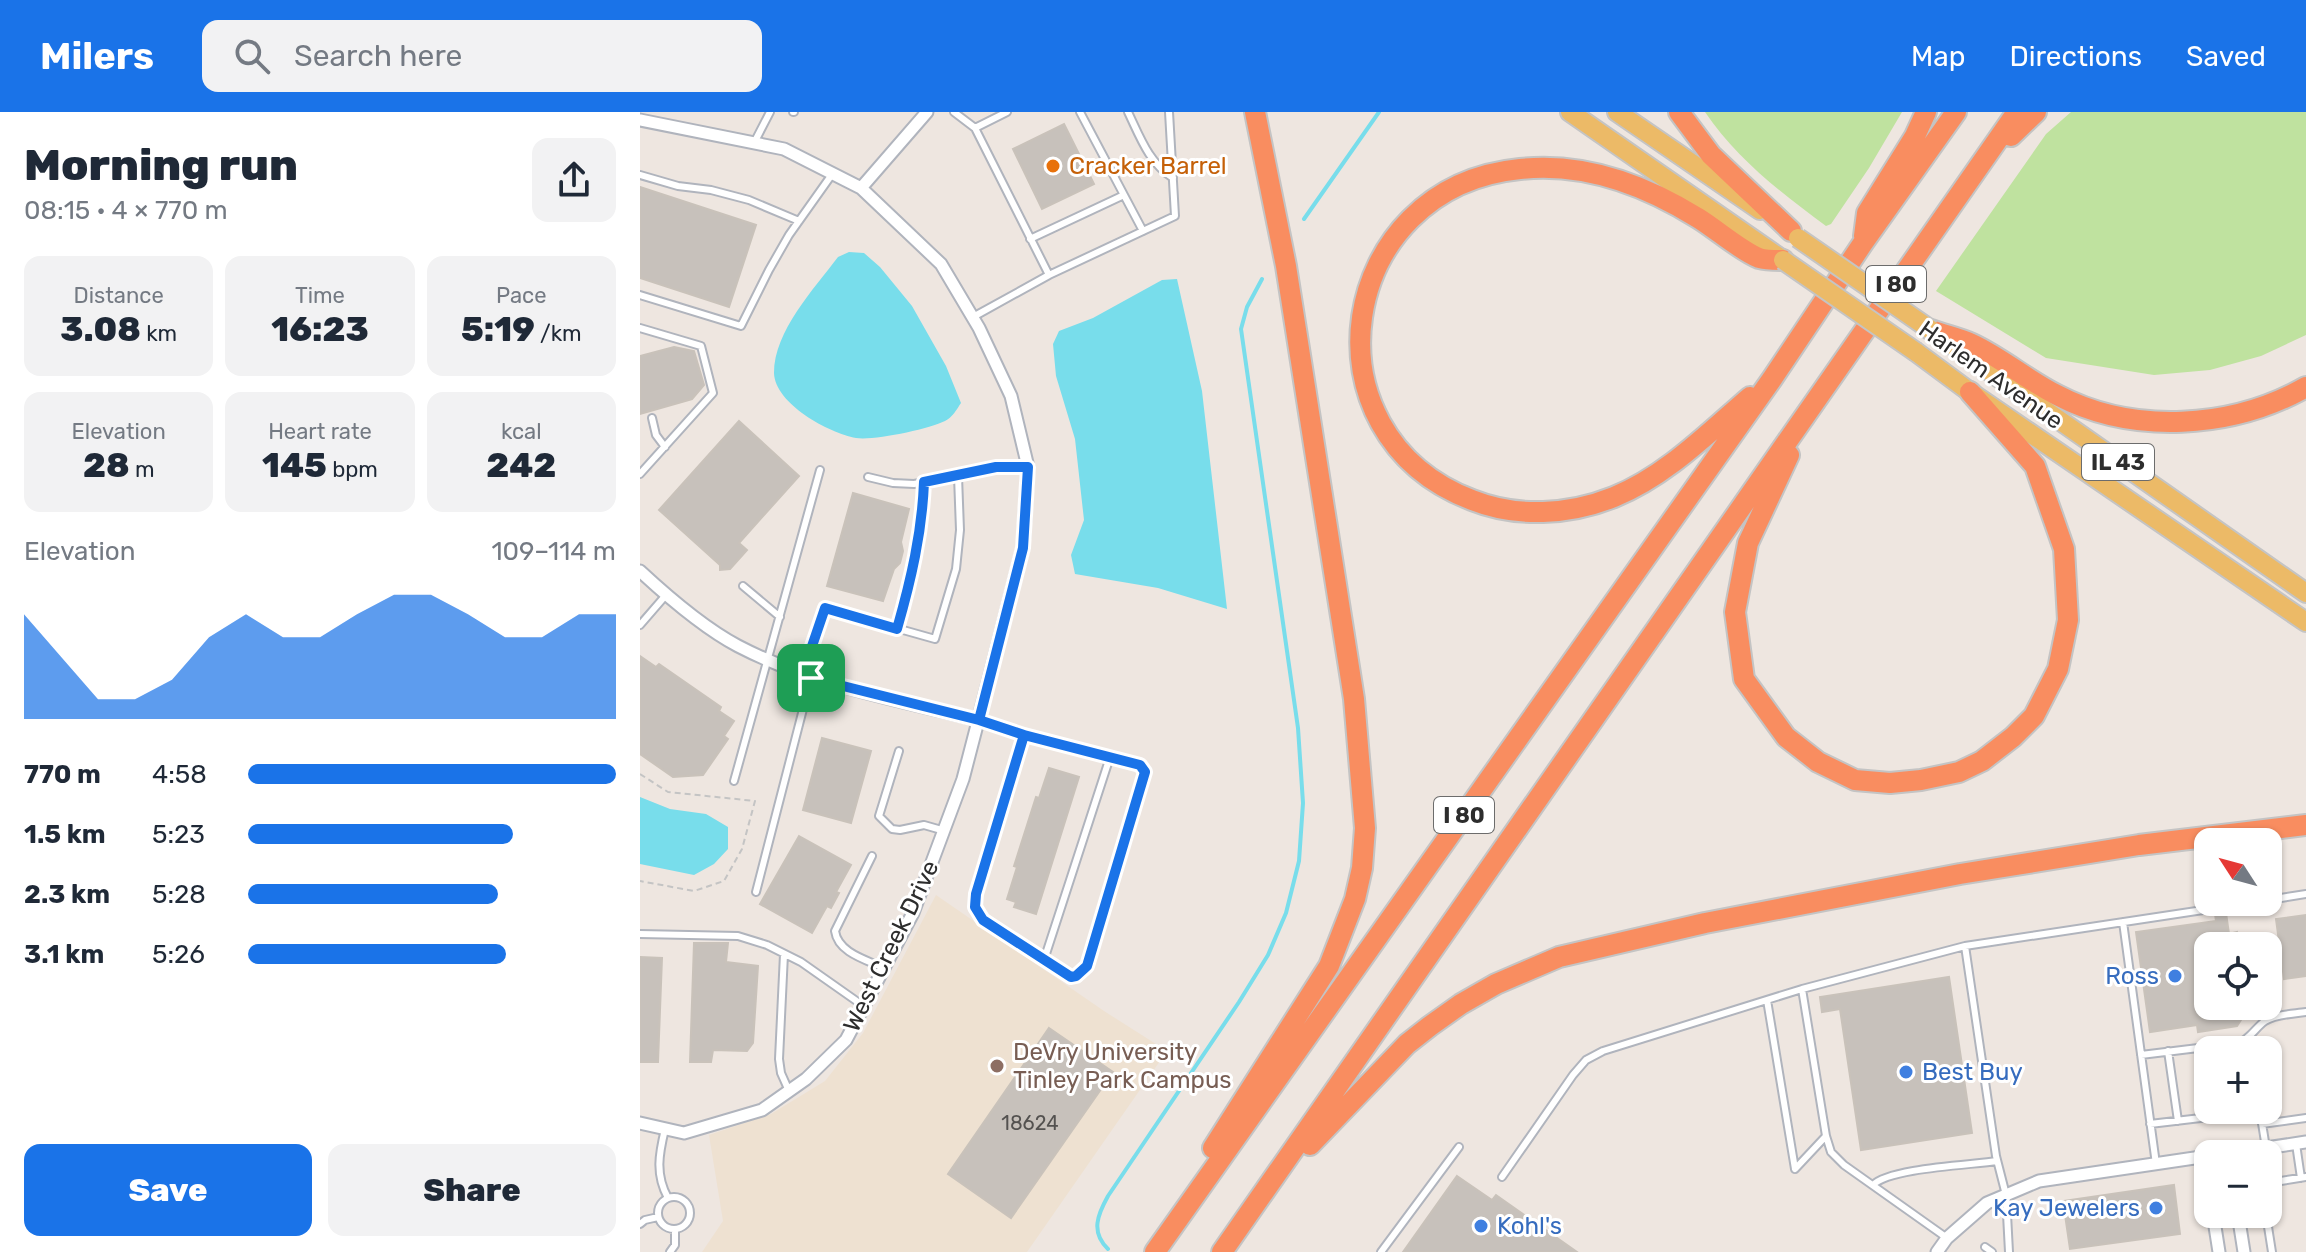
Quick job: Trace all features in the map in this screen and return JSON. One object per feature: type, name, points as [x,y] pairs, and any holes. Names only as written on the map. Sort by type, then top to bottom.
[{"type":"highway","points":[[1147,1252],[1329,966],[1355,899],[1362,868],[1364,791],[1354,699],[1286,266],[1255,112]]},
{"type":"highway","points":[[1679,112],[1711,155],[1794,234]]},
{"type":"highway","points":[[1863,243],[1867,213],[1926,112]]},
{"type":"highway","name":"I 80","points":[[1155,1252],[1772,379],[1956,112]]},
{"type":"highway","name":"I 80","points":[[1222,1252],[2017,112]]},
{"type":"highway","points":[[1979,166],[2036,112]]},
{"type":"highway","points":[[1772,379],[1666,467],[1632,489],[1591,505],[1555,512],[1516,512],[1455,494],[1418,470],[1395,445],[1377,418],[1367,391],[1360,330],[1363,308],[1375,271],[1391,241],[1408,220],[1453,187],[1508,170],[1546,168],[1578,171],[1631,184],[1698,218],[1760,259],[1783,260]]},
{"type":"highway","points":[[1931,330],[1972,344],[2058,396],[2085,407],[2135,419],[2176,423],[2222,417],[2276,403],[2306,387]]},
{"type":"highway","points":[[1814,402],[1748,543],[1735,612],[1744,679],[1786,737],[1818,762],[1855,780],[1890,783],[1959,772],[1982,761],[2034,716],[2058,669],[2068,620],[2064,549],[2035,466],[1970,392]]},
{"type":"highway","points":[[1263,1194],[1407,1044],[1461,1004],[1496,984],[1559,957],[1705,923],[1960,874],[2139,845],[2306,825]]},
{"type":"main road","name":"Harlem Avenue","points":[[1570,112],[2306,622]]},
{"type":"main road","name":"Harlem Avenue","points":[[1617,112],[2306,593]]},
{"type":"street","points":[[861,188],[927,112]]},
{"type":"street","name":"West Creek Drive","points":[[640,120],[784,149],[861,188],[941,264],[973,317],[1011,396],[1028,467],[1023,548],[963,779],[913,913],[846,1040],[806,1079],[762,1110],[684,1133],[640,1123]]},
{"type":"street","points":[[640,571],[666,595],[736,645],[811,678],[979,720]]},
{"type":"street","points":[[1937,1252],[1947,1238],[1987,1203],[2039,1181],[2194,1158]]},
{"type":"street","points":[[2215,1228],[2219,1252]]},
{"type":"street","points":[[2240,1228],[2244,1252]]},
{"type":"lane","points":[[754,143],[770,112]]},
{"type":"lane","points":[[954,112],[975,128],[1049,275]]},
{"type":"lane","points":[[975,128],[1007,112]]},
{"type":"lane","points":[[1080,112],[1143,231]]},
{"type":"lane","points":[[1128,112],[1146,149],[1161,170],[1173,178]]},
{"type":"lane","points":[[973,317],[1049,275],[1175,216],[1169,112]]},
{"type":"lane","points":[[640,295],[741,326],[769,270],[833,173]]},
{"type":"lane","points":[[640,175],[749,200],[799,221]]},
{"type":"lane","points":[[1030,239],[1124,195]]},
{"type":"lane","points":[[640,328],[701,346],[713,393],[640,474]]},
{"type":"lane","points":[[652,418],[656,435],[665,447]]},
{"type":"lane","points":[[868,477],[914,484],[996,467],[1028,467]]},
{"type":"lane","points":[[734,781],[820,470]]},
{"type":"lane","points":[[756,892],[811,678],[810,652],[825,608],[935,639],[956,569],[960,530],[958,476]]},
{"type":"lane","points":[[897,629],[923,519],[924,482]]},
{"type":"lane","points":[[743,586],[780,617]]},
{"type":"lane","points":[[640,625],[666,595]]},
{"type":"lane","points":[[979,720],[1140,765],[1145,772],[1087,966],[1076,976],[1071,977],[983,920],[975,907],[976,894],[1024,735]]},
{"type":"lane","points":[[899,751],[879,816],[892,829],[924,825],[945,831]]},
{"type":"lane","points":[[1044,960],[1110,757]]},
{"type":"lane","points":[[872,856],[835,931],[835,938],[851,953],[884,968]]},
{"type":"lane","points":[[2282,898],[2306,894]]},
{"type":"lane","points":[[1502,1177],[1573,1075],[1586,1060],[1603,1051],[1802,989],[1965,946],[2194,911]]},
{"type":"lane","points":[[2123,922],[2156,1164]]},
{"type":"lane","points":[[640,934],[738,936],[767,945],[801,962],[865,1007]]},
{"type":"lane","points":[[1965,946],[1997,1161],[2006,1195],[2009,1252]]},
{"type":"lane","points":[[784,954],[779,1059],[789,1091]]},
{"type":"lane","points":[[1802,989],[1831,1152],[1844,1165],[1947,1238]]},
{"type":"lane","points":[[1767,1000],[1795,1169],[1826,1136]]},
{"type":"lane","points":[[2141,1055],[2239,1043],[2272,1017],[2306,1012]]},
{"type":"lane","points":[[2168,1051],[2178,1121]]},
{"type":"lane","points":[[2282,1121],[2306,1118]]},
{"type":"lane","points":[[2150,1124],[2194,1119]]},
{"type":"lane","points":[[2261,1140],[2262,1124]]},
{"type":"lane","points":[[665,1129],[658,1161],[659,1175],[668,1198]]},
{"type":"lane","points":[[2282,1181],[2303,1178],[2301,1143]]},
{"type":"lane","points":[[1381,1252],[1459,1147]]},
{"type":"lane","points":[[1873,1185],[1885,1177],[1902,1173],[1997,1161]]},
{"type":"lane","points":[[679,1197],[690,1209],[689,1220],[680,1228],[664,1226],[658,1217],[659,1205],[668,1198],[679,1197]]},
{"type":"lane","points":[[640,1224],[658,1217]]},
{"type":"lane","points":[[2268,1228],[2272,1252]]},
{"type":"lane","points":[[670,1252],[675,1245],[675,1229]]},
{"type":"lane","points":[[1985,1247],[1992,1252]]},
{"type":"path","points":[[640,774],[668,792],[755,801],[742,849],[724,881],[694,891],[640,881]]},
{"type":"shaded area","name":"DeVry University Tinley Park Campus","points":[[936,895],[1167,1051],[1027,1252],[702,1252],[723,1221],[709,1135],[771,1114],[825,1081],[863,1033]]},
{"type":"green space","points":[[1705,112],[1902,112],[1869,168],[1831,224],[1826,226],[1745,160]]},
{"type":"green space","points":[[2071,112],[2306,112],[2306,335],[2261,356],[2210,370],[2154,375],[2046,358],[1936,291],[2046,134]]},
{"type":"water","points":[[849,252],[864,253],[880,267],[912,306],[946,366],[961,403],[948,420],[901,434],[856,438],[818,423],[783,396],[774,373],[776,357],[788,326],[838,257]]},
{"type":"water","points":[[1177,279],[1202,391],[1227,609],[1158,588],[1075,574],[1071,555],[1084,520],[1075,439],[1056,376],[1053,344],[1059,331],[1093,318],[1162,280]]},
{"type":"water","points":[[640,797],[670,809],[706,814],[728,827],[728,849],[714,864],[694,875],[640,864]]},
{"type":"building","name":"Cracker Barrel","points":[[1064,124],[1094,184],[1042,209],[1013,149]]},
{"type":"building","points":[[640,187],[756,225],[729,307],[640,278]]},
{"type":"building","points":[[674,347],[694,351],[704,385],[692,399],[640,414],[640,356]]},
{"type":"building","points":[[739,421],[799,476],[739,543],[747,550],[730,569],[720,570],[720,565],[659,510]]},
{"type":"building","points":[[853,493],[909,509],[901,542],[903,551],[900,563],[894,569],[883,601],[827,586]]},
{"type":"building","points":[[640,656],[656,667],[659,664],[721,707],[719,711],[734,721],[724,736],[728,739],[703,775],[673,777],[640,754]]},
{"type":"building","points":[[822,738],[871,751],[851,823],[803,810]]},
{"type":"building","points":[[1049,768],[1079,777],[1036,914],[1014,907],[1016,902],[1007,899],[1036,797],[1039,798]]},
{"type":"building","points":[[799,836],[851,865],[831,908],[827,906],[812,933],[760,904]]},
{"type":"building","points":[[2306,915],[2306,976],[2284,979],[2282,932],[2278,932],[2276,919]]},
{"type":"building","name":"Ross","points":[[2215,916],[2226,916],[2229,932],[2194,932],[2194,1020],[2241,1020],[2237,1026],[2198,1032],[2197,1025],[2150,1032],[2136,932],[2216,921]]},
{"type":"building","points":[[694,943],[728,943],[726,962],[758,966],[753,1043],[747,1051],[713,1050],[711,1062],[690,1062]]},
{"type":"building","points":[[640,957],[662,958],[658,1062],[640,1062]]},
{"type":"building","name":"Best Buy","points":[[1949,977],[1972,1133],[1861,1150],[1840,1009],[1822,1012],[1820,997]]},
{"type":"building","name":"DeVry University Tinley Park Campus","points":[[1049,1028],[1113,1072],[1011,1218],[948,1174]]},
{"type":"building","name":"Kohl's","points":[[1457,1176],[1492,1200],[1496,1195],[1577,1252],[1403,1252]]},
{"type":"building","points":[[2174,1185],[2180,1234],[2070,1249],[2063,1201]]},
{"type":"waterway","points":[[1304,219],[1379,112]]},
{"type":"waterway","points":[[1108,1249],[1097,1230],[1104,1203],[1268,955],[1286,913],[1299,861],[1303,803],[1298,728],[1241,329],[1247,307],[1262,279]]},
{"type":"place","name":"Cracker Barrel","points":[[1053,166]]},
{"type":"place","name":"Ross","points":[[2175,976]]},
{"type":"place","name":"DeVry University Tinley Park Campus","points":[[997,1066]]},
{"type":"place","name":"Best Buy","points":[[1906,1072]]},
{"type":"place","name":"Kay Jewelers","points":[[2156,1208]]},
{"type":"place","name":"Kohl's","points":[[1481,1226]]},
{"type":"route","points":[[811,678],[810,652],[825,608],[897,629],[923,519],[924,482],[996,467],[1028,467],[1023,548],[979,720],[1140,765],[1145,772],[1087,966],[1071,977],[983,920],[975,907],[976,894],[1024,735],[979,720],[811,678]]}]
